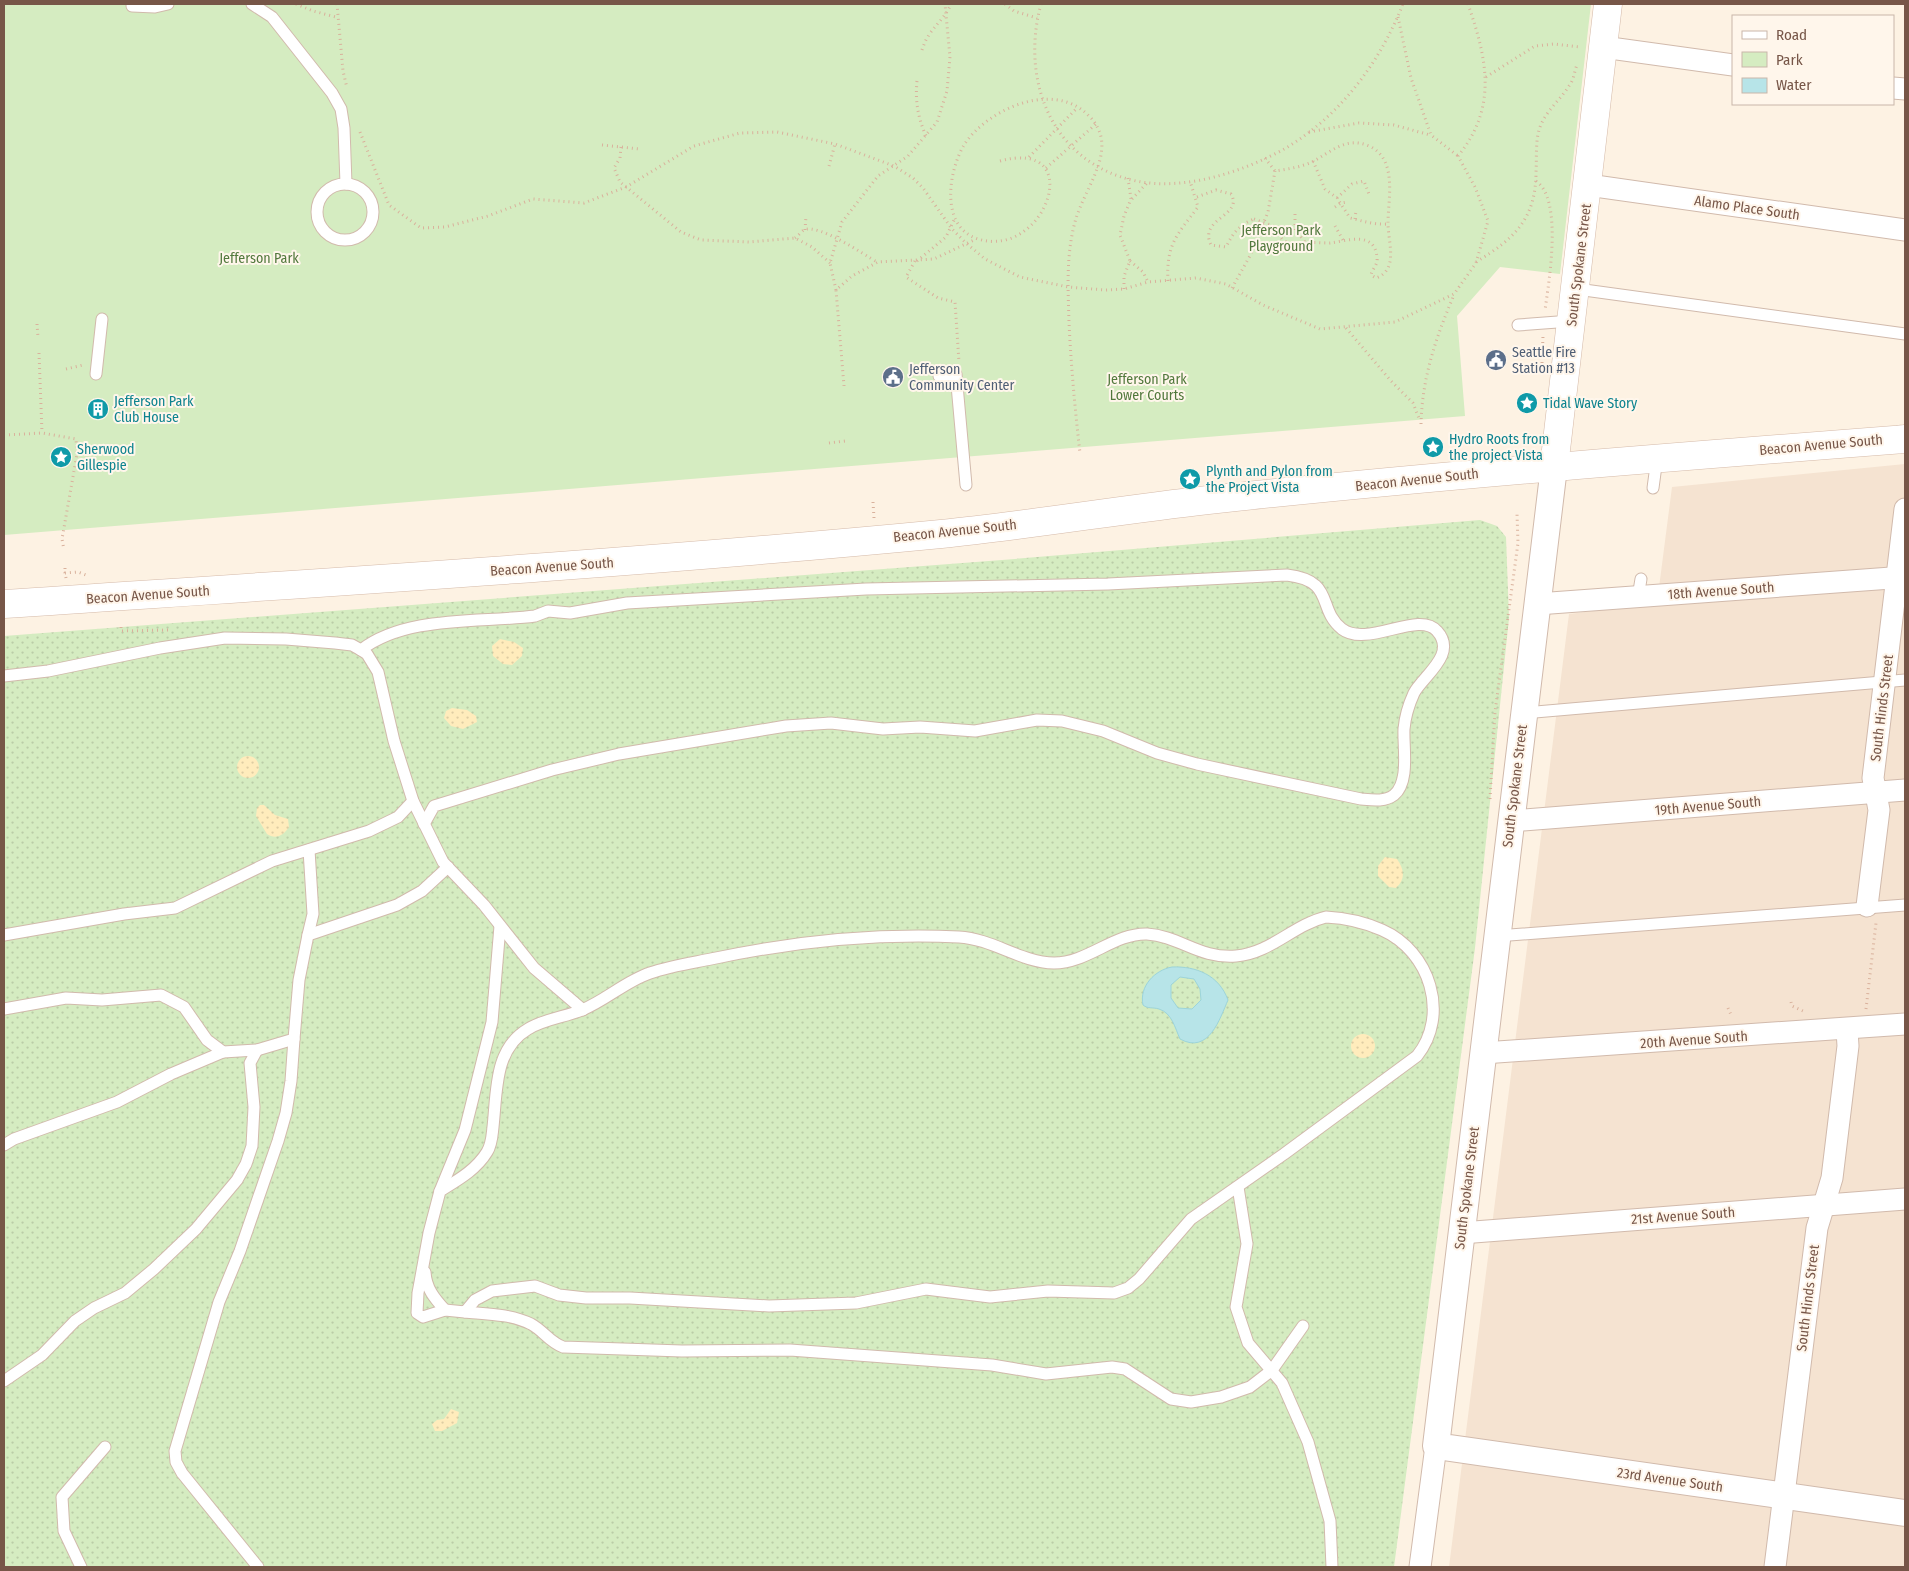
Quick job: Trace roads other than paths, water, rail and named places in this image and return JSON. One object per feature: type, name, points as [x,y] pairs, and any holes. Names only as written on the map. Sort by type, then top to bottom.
[{"type":"main road","name":"South Spokane Street","points":[[1554,467],[1588,185],[1592,47],[1608,4]]},
{"type":"main road","name":"Beacon Avenue South","points":[[4,604],[542,568],[828,544],[948,533],[1205,501],[1554,467],[1905,439]]},
{"type":"street","points":[[1592,47],[1732,65]]},
{"type":"street","name":"Alamo Place South","points":[[1588,185],[1905,230]]},
{"type":"street","name":"South Spokane Street","points":[[1420,1567],[1554,467]]},
{"type":"street","name":"South Hinds Street","points":[[1872,911],[1879,810],[1874,778],[1895,681],[1905,510]]},
{"type":"street","name":"18th Avenue South","points":[[1537,604],[1640,588],[1901,577]]},
{"type":"street","name":"19th Avenue South","points":[[1511,822],[1905,790]]},
{"type":"street","name":"20th Avenue South","points":[[1483,1053],[1848,1030],[1905,1024]]},
{"type":"street","name":"South Hinds Street","points":[[1774,1567],[1817,1228],[1832,1178],[1848,1046],[1848,1030]]},
{"type":"street","name":"21st Avenue South","points":[[1462,1233],[1823,1206],[1905,1198]]},
{"type":"street","name":"23rd Avenue South","points":[[1436,1446],[1905,1513]]},
{"type":"lane","points":[[132,6],[155,7],[168,4]]},
{"type":"lane","points":[[252,4],[272,17],[332,93],[341,109],[344,128],[346,184]]},
{"type":"lane","points":[[346,184],[364,191],[373,207],[370,225],[364,233],[347,240],[330,235],[319,221],[317,212],[318,203],[329,189],[346,184]]},
{"type":"lane","points":[[1576,289],[1905,334]]},
{"type":"lane","points":[[96,374],[102,319]]},
{"type":"lane","points":[[1518,325],[1573,320]]},
{"type":"lane","points":[[939,376],[956,374],[966,485]]},
{"type":"lane","points":[[1652,488],[1657,458]]},
{"type":"lane","points":[[361,650],[375,639],[393,632],[452,623],[535,616],[548,611],[570,613],[627,604],[866,589],[1108,584],[1287,575],[1307,579],[1315,584],[1336,622],[1343,630],[1350,633],[1372,634],[1417,626],[1430,627],[1437,631],[1442,639],[1440,661],[1415,691],[1408,711],[1404,728],[1403,777],[1399,790],[1387,799],[1361,799],[1196,764],[1157,753],[1103,731],[1062,721],[1037,720],[975,731],[920,727],[883,729],[831,723],[786,726],[619,754],[552,770],[434,806],[424,824]]},
{"type":"lane","points":[[4,676],[48,671],[225,638],[335,643],[352,645],[361,650],[367,654],[378,672],[394,741],[413,801],[448,868],[484,905],[534,968],[583,1010]]},
{"type":"lane","points":[[1523,713],[1895,681]]},
{"type":"lane","points":[[4,934],[124,914],[175,908],[272,861],[369,831],[398,817],[413,801]]},
{"type":"lane","points":[[258,1567],[182,1472],[176,1462],[175,1451],[219,1302],[240,1250],[283,1122],[291,1081],[299,980],[314,914],[309,850]]},
{"type":"lane","points":[[308,936],[397,905],[422,891],[448,868]]},
{"type":"lane","points":[[1497,936],[1872,911],[1905,905]]},
{"type":"lane","points":[[440,1191],[468,1174],[489,1149],[499,1071],[504,1053],[514,1038],[530,1027],[583,1010],[650,973],[770,946],[861,936],[967,938],[995,945],[1029,959],[1064,963],[1077,960],[1128,936],[1137,934],[1163,937],[1210,956],[1222,957],[1255,953],[1311,921],[1326,917],[1344,918],[1383,930],[1409,950],[1427,975],[1435,1012],[1433,1028],[1428,1041],[1417,1056],[1191,1219],[1139,1279],[1128,1288],[1114,1293],[1048,1291],[990,1297],[926,1290],[856,1303],[769,1306],[630,1298],[586,1298],[559,1295],[535,1286],[492,1290],[475,1300],[465,1312]]},
{"type":"lane","points":[[500,926],[492,1022],[465,1130],[440,1191],[433,1214],[418,1294],[417,1313],[423,1317],[445,1310],[506,1316],[522,1320],[536,1327],[553,1344],[564,1347],[682,1351],[790,1350],[992,1365],[1046,1374],[1118,1368],[1125,1369],[1171,1399],[1191,1402],[1220,1397],[1250,1387],[1272,1370],[1303,1326]]},
{"type":"lane","points":[[4,1009],[66,998],[102,1000],[161,995],[184,1007],[207,1040],[223,1052]]},
{"type":"lane","points":[[4,1145],[14,1139],[117,1102],[171,1074],[223,1052],[257,1050],[294,1039]]},
{"type":"lane","points":[[4,1381],[42,1355],[75,1321],[125,1293],[154,1269],[196,1229],[237,1180],[246,1164],[252,1146],[254,1106],[250,1063],[257,1050]]},
{"type":"lane","points":[[1238,1186],[1247,1244],[1236,1307],[1248,1342],[1282,1383],[1293,1404],[1311,1451],[1330,1521],[1332,1567]]},
{"type":"lane","points":[[424,1265],[426,1283],[433,1296],[445,1310]]},
{"type":"lane","points":[[433,1296],[433,1313]]},
{"type":"lane","points":[[81,1567],[64,1531],[62,1497],[105,1447]]},
{"type":"water","points":[[1181,967],[1198,970],[1213,978],[1224,991],[1228,1000],[1217,1024],[1206,1038],[1199,1042],[1190,1043],[1180,1039],[1167,1014],[1159,1009],[1143,1005],[1143,991],[1146,985],[1154,975],[1166,969]],"holes":[[[1180,977],[1194,979],[1200,989],[1201,1000],[1192,1009],[1178,1008],[1171,998],[1171,985]]]},
{"type":"place","name":"Seattle Fire Station #13","points":[[1496,360]]},
{"type":"place","name":"Jefferson Community Center","points":[[893,377]]},
{"type":"place","name":"Tidal Wave Story","points":[[1527,403]]},
{"type":"place","name":"Jefferson Park Club House","points":[[98,409]]},
{"type":"place","name":"Hydro Roots from the project Vista","points":[[1433,447]]},
{"type":"place","name":"Sherwood Gillespie","points":[[61,457]]},
{"type":"place","name":"Plynth and Pylon from the Project Vista","points":[[1190,479]]},
{"type":"park label","name":"Jefferson Park Playground","points":[[1281,238]]},
{"type":"park label","name":"Jefferson Park","points":[[259,258]]},
{"type":"park label","name":"Jefferson Park Lower Courts","points":[[1147,388]]}]
